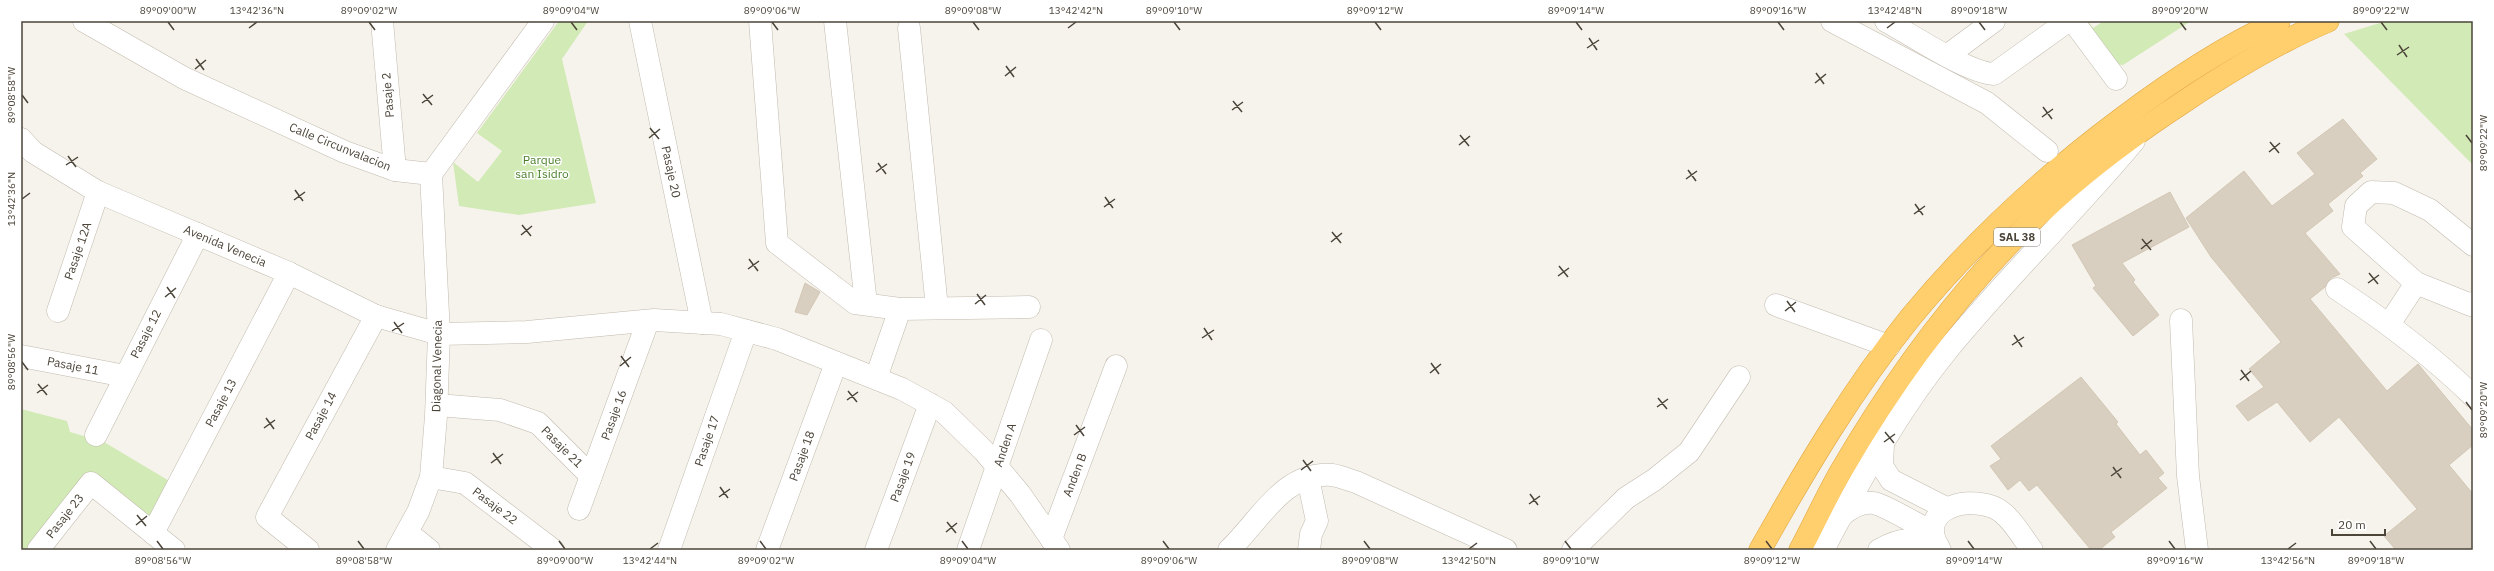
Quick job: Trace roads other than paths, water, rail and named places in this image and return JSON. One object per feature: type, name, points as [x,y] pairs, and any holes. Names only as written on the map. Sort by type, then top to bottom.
[{"type":"highway","name":"SAL 38","points":[[1760,550],[1836,421],[1889,346],[1910,318],[1984,237],[2016,205],[2074,155],[2155,94],[2212,58],[2279,21]]},
{"type":"highway","name":"SAL 38","points":[[1800,550],[1840,472],[1919,352],[1954,306],[1985,270],[2054,201],[2146,127],[2264,52],[2328,21]]},
{"type":"street","name":"Calle Circunvalacion","points":[[84,21],[184,78],[345,152],[395,170],[431,174]]},
{"type":"street","name":"Pasaje 2","points":[[382,21],[395,170]]},
{"type":"street","points":[[431,174],[543,21]]},
{"type":"street","name":"Pasaje 20","points":[[640,21],[702,323]]},
{"type":"street","points":[[760,21],[777,243],[855,303],[900,309],[1029,307]]},
{"type":"street","points":[[835,21],[866,304]]},
{"type":"street","points":[[1832,21],[1987,103],[2047,152]]},
{"type":"street","points":[[1886,21],[1983,74],[1994,74],[2068,21]]},
{"type":"street","points":[[1948,55],[1994,21]]},
{"type":"street","points":[[2073,21],[2116,79]]},
{"type":"street","points":[[909,28],[937,308]]},
{"type":"street","points":[[1823,550],[1841,516],[1913,395],[1948,348],[2012,274],[2095,187],[2146,127]]},
{"type":"street","name":"Avenida Venecia","points":[[21,139],[33,152],[98,192],[289,273],[376,316],[440,334],[527,332],[648,320],[721,324],[777,340],[876,378],[902,389],[944,412],[998,468],[1020,494],[1055,544]]},
{"type":"street","name":"Diagonal Venecia","points":[[402,541],[431,477],[437,405],[440,334],[431,174]]},
{"type":"street","name":"Pasaje 12A","points":[[58,311],[98,192]]},
{"type":"street","points":[[2473,246],[2430,210],[2394,193],[2372,192],[2356,206],[2353,227],[2416,283],[2471,305],[2473,303]]},
{"type":"street","name":"Pasaje 12","points":[[96,435],[198,234]]},
{"type":"street","name":"Pasaje 13","points":[[153,533],[289,273]]},
{"type":"street","points":[[2390,323],[2416,283]]},
{"type":"street","points":[[2337,289],[2390,323],[2435,359],[2473,396]]},
{"type":"street","points":[[1776,305],[1889,346]]},
{"type":"street","points":[[876,378],[900,309]]},
{"type":"street","name":"Pasaje 14","points":[[308,550],[267,517],[376,316]]},
{"type":"street","name":"Pasaje 16","points":[[579,508],[648,320]]},
{"type":"street","points":[[2181,320],[2188,476],[2197,550]]},
{"type":"street","name":"Pasaje 17","points":[[668,550],[746,331]]},
{"type":"street","name":"Anden A","points":[[968,550],[998,468],[1041,340]]},
{"type":"street","name":"Pasaje 11","points":[[21,356],[125,376]]},
{"type":"street","name":"Pasaje 18","points":[[767,550],[836,363]]},
{"type":"street","name":"Anden B","points":[[1055,544],[1116,366]]},
{"type":"street","points":[[1573,550],[1626,498],[1654,480],[1690,452],[1739,377]]},
{"type":"street","name":"Pasaje 19","points":[[876,550],[930,404]]},
{"type":"street","name":"Pasaje 21","points":[[437,405],[500,410],[538,423],[591,476]]},
{"type":"street","points":[[1883,444],[1882,466],[1891,480],[1946,508]]},
{"type":"street","points":[[1229,550],[1280,492],[1308,478],[1332,475],[1356,482],[1506,550]]},
{"type":"street","name":"Pasaje 22","points":[[431,477],[465,483],[553,550]]},
{"type":"street","points":[[1307,547],[1317,521],[1308,478]]},
{"type":"street","name":"Pasaje 23","points":[[42,548],[91,483],[153,533]]},
{"type":"street","points":[[1841,516],[1856,506],[1874,503],[1937,543]]},
{"type":"street","points":[[1937,543],[1938,517],[1946,508],[1957,503],[1994,507],[2008,518],[2032,550]]},
{"type":"street","points":[[153,533],[174,550]]},
{"type":"street","points":[[1879,550],[1892,543],[1910,539],[1937,543]]},
{"type":"street","points":[[402,541],[429,550]]},
{"type":"park label","name":"Parque san Isidro","points":[[542,167]]}]
